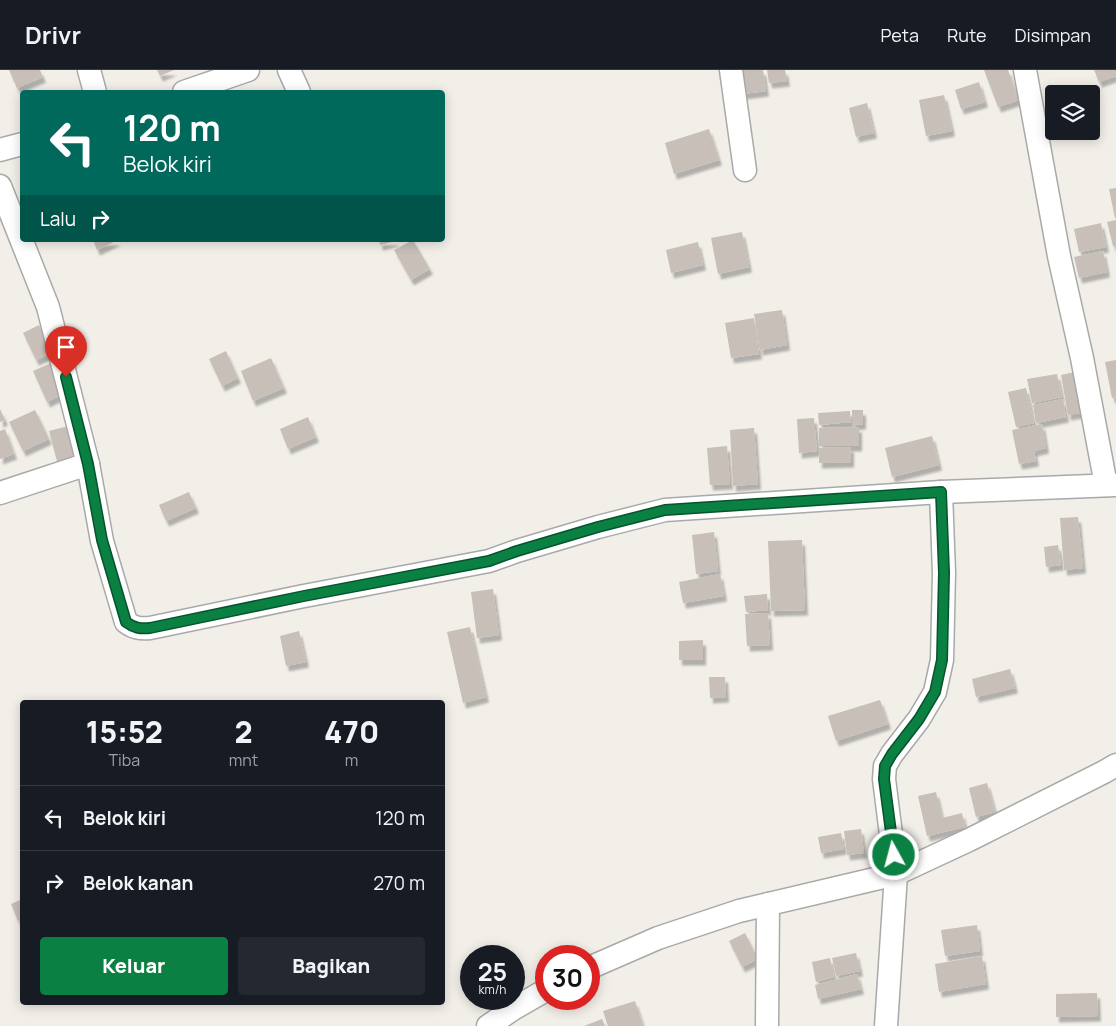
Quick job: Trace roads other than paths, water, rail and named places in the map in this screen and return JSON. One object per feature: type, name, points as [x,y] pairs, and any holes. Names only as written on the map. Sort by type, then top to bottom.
[{"type":"street","points":[[90,70],[95,90]]},
{"type":"street","points":[[190,90],[248,70]]},
{"type":"street","points":[[289,70],[298,90]]},
{"type":"street","points":[[731,70],[745,170]]},
{"type":"street","points":[[22,242],[48,307],[88,464],[102,540],[126,622],[134,628],[150,628],[304,596],[489,561],[589,530],[665,510],[941,492],[1111,485],[1059,256],[1025,70]]},
{"type":"street","points":[[0,150],[20,145]]},
{"type":"street","points":[[0,186],[20,236]]},
{"type":"street","points":[[0,493],[88,464]]},
{"type":"street","points":[[886,1026],[896,874],[884,779],[885,766],[919,719],[935,692],[942,660],[944,573],[941,492]]},
{"type":"street","points":[[600,963],[658,938],[716,918],[896,874],[978,836],[1116,765]]},
{"type":"street","points":[[767,1026],[768,904]]},
{"type":"street","points":[[488,1026],[535,996]]}]
